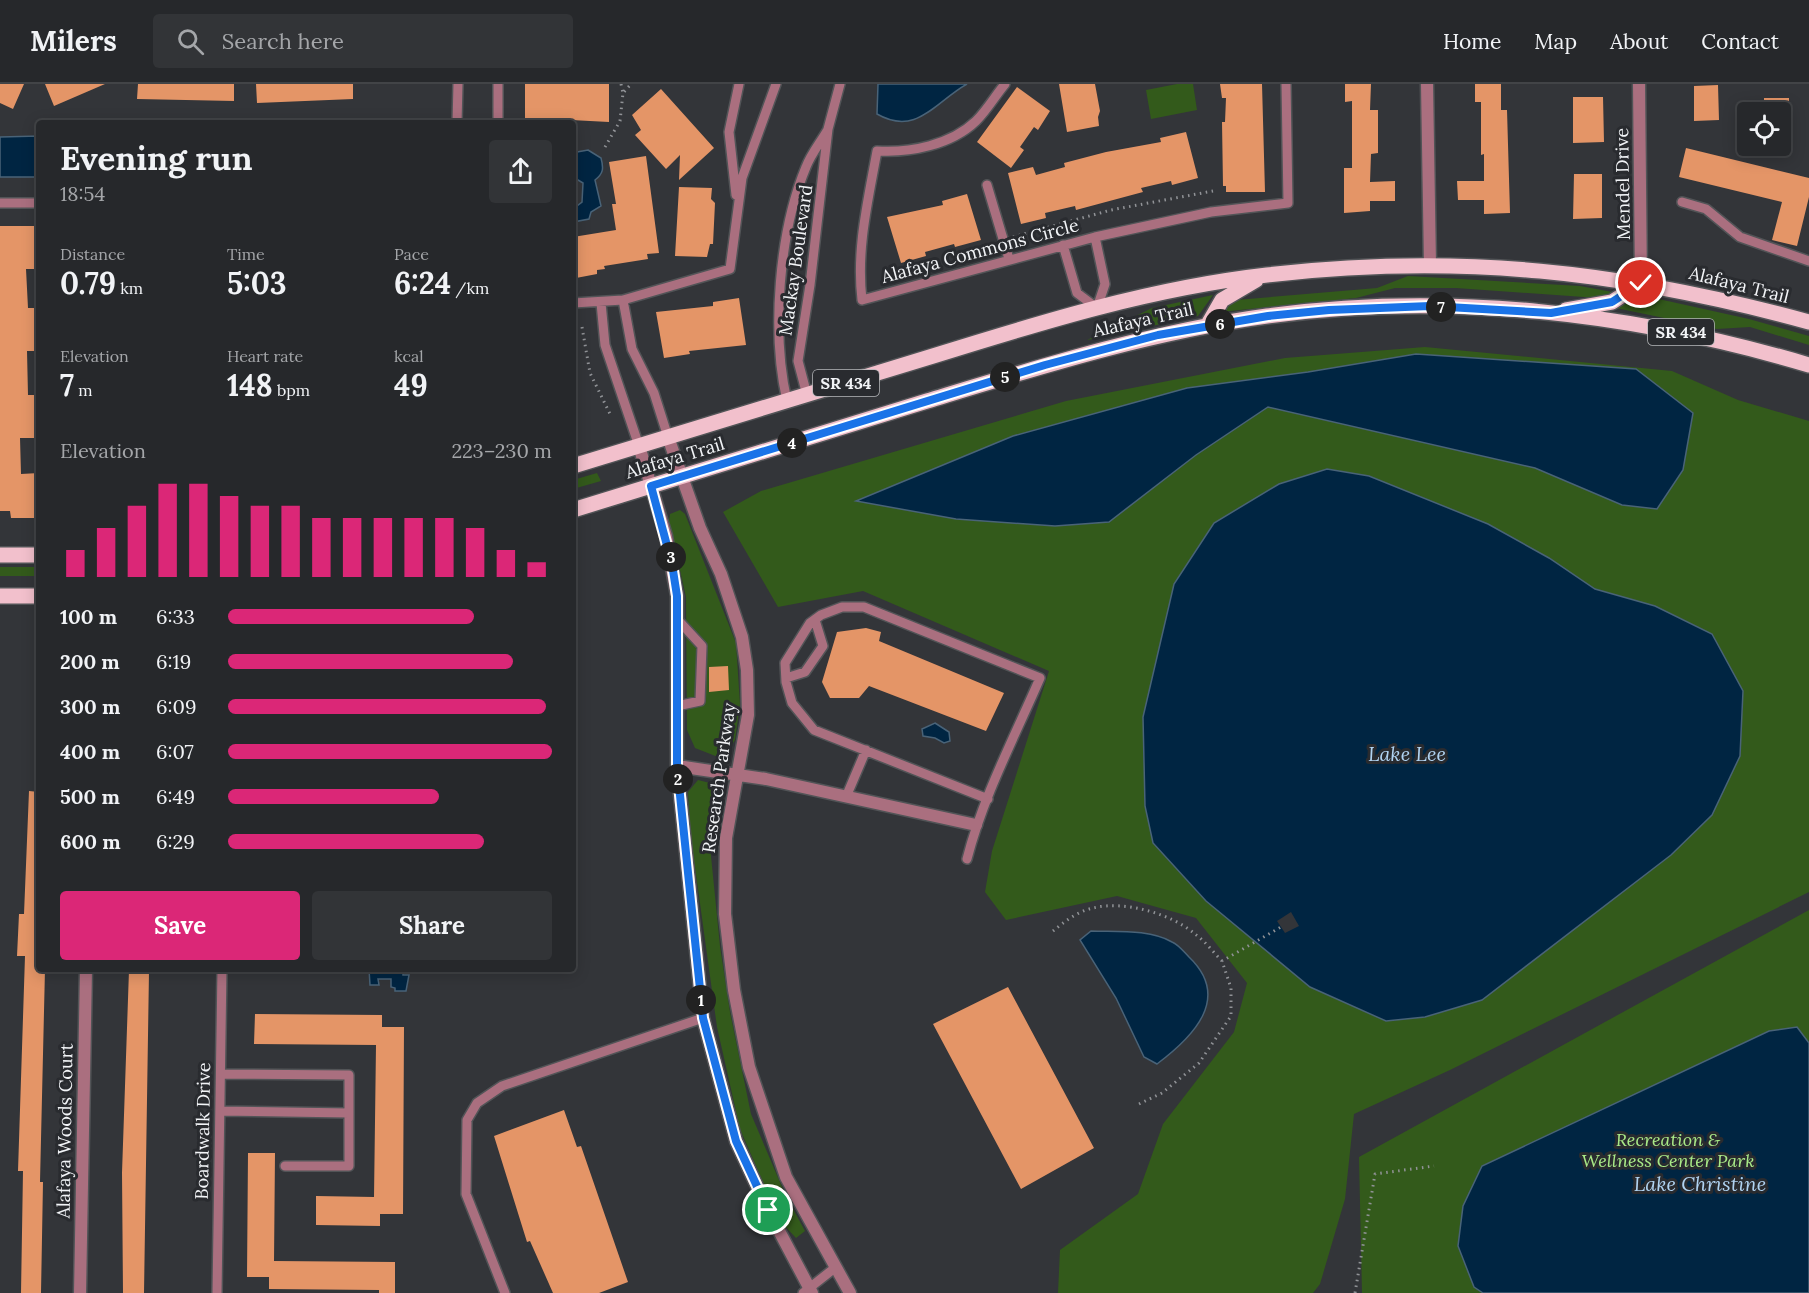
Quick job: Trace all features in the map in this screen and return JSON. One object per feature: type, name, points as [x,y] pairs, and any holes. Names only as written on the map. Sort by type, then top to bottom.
[{"type":"main road","name":"Alafaya Trail","points":[[576,465],[1097,308],[1152,294],[1263,275],[1323,269],[1430,265],[1513,267],[1641,283],[1708,296],[1809,322]]},
{"type":"main road","points":[[1207,326],[1222,300],[1263,275]]},
{"type":"main road","points":[[1551,313],[1612,302],[1641,283]]},
{"type":"main road","name":"Alafaya Trail","points":[[576,509],[1109,347],[1207,326],[1268,316],[1382,308],[1454,307],[1551,313],[1637,324],[1708,337],[1809,365]]},
{"type":"main road","points":[[0,555],[36,555]]},
{"type":"main road","points":[[0,596],[36,595]]},
{"type":"street","points":[[1427,84],[1430,265]]},
{"type":"street","name":"Mendel Drive","points":[[1639,84],[1641,283]]},
{"type":"street","name":"Research Parkway","points":[[669,437],[700,528],[721,574],[742,637],[747,670],[748,715],[726,838],[725,914],[734,990],[749,1067],[786,1177],[850,1293]]},
{"type":"street","name":"Research Parkway","points":[[639,446],[672,564],[678,620],[677,766],[703,1018],[736,1141],[808,1292]]},
{"type":"street","points":[[677,766],[737,774],[976,825]]},
{"type":"street","name":"Alafaya Woods Court","points":[[80,1293],[86,972]]},
{"type":"lane","points":[[458,84],[458,120]]},
{"type":"lane","points":[[498,84],[498,120]]},
{"type":"lane","points":[[737,203],[729,132],[739,84]]},
{"type":"lane","points":[[576,303],[623,300],[729,269],[742,178],[776,84]]},
{"type":"lane","name":"Mackay Boulevard","points":[[807,394],[798,361],[810,285],[828,129],[840,84]]},
{"type":"lane","name":"Alafaya Commons Circle","points":[[1005,84],[975,121],[947,139],[918,149],[877,151],[861,237],[859,271],[862,300],[1095,237],[1210,212],[1288,203],[1286,84]]},
{"type":"lane","name":"Mackay Boulevard","points":[[787,401],[780,360],[780,328],[788,228],[794,200],[807,165],[828,129]]},
{"type":"lane","points":[[987,185],[1009,260]]},
{"type":"lane","points":[[1682,202],[1706,209],[1740,237],[1809,261]]},
{"type":"lane","points":[[0,203],[36,203]]},
{"type":"lane","points":[[1063,245],[1077,293],[1097,308],[1106,284],[1095,237]]},
{"type":"lane","points":[[623,300],[632,348],[654,393],[669,437]]},
{"type":"lane","points":[[601,303],[605,345],[639,446]]},
{"type":"lane","points":[[967,859],[976,825],[988,799],[1040,678],[864,607],[842,607],[815,620],[785,663],[792,703],[814,730],[988,799]]},
{"type":"lane","points":[[677,706],[700,700],[702,646],[678,620]]},
{"type":"lane","points":[[786,678],[805,672],[823,646],[815,620]]},
{"type":"lane","points":[[846,796],[866,750]]},
{"type":"lane","name":"Boardwalk Drive","points":[[217,1293],[222,972]]},
{"type":"lane","points":[[505,1293],[466,1194],[467,1120],[477,1103],[502,1086],[630,1040],[703,1018]]},
{"type":"lane","points":[[221,1074],[349,1075],[349,1166],[285,1166]]},
{"type":"lane","points":[[220,1111],[349,1113]]},
{"type":"lane","points":[[808,1292],[836,1267]]},
{"type":"path","points":[[606,147],[620,121],[623,93],[621,84]]},
{"type":"path","points":[[623,93],[631,84]]},
{"type":"path","points":[[1012,238],[1111,210],[1213,191]]},
{"type":"path","points":[[582,327],[590,373],[611,416]]},
{"type":"path","points":[[1053,931],[1067,920],[1094,907],[1127,907],[1165,915],[1195,933],[1222,961],[1232,988],[1231,1016],[1198,1063],[1162,1093],[1139,1104]]},
{"type":"path","points":[[1222,961],[1281,927]]},
{"type":"path","points":[[1355,1293],[1376,1174],[1434,1166]]},
{"type":"green space","points":[[1177,84],[1193,84],[1197,110],[1151,119],[1146,90]]},
{"type":"green space","points":[[1408,276],[1580,286],[1618,293],[1598,298],[1456,288],[1395,288],[1356,298],[1220,312],[1236,300],[1377,288]]},
{"type":"green space","points":[[1636,294],[1749,319],[1809,336],[1809,345],[1750,327],[1717,329],[1616,308]]},
{"type":"green space","points":[[1213,295],[1198,316],[1087,340],[1152,308]]},
{"type":"green space","points":[[1425,347],[1672,371],[1738,400],[1809,421],[1809,892],[1450,1070],[1354,1114],[1345,1199],[1320,1284],[1313,1293],[1058,1293],[1060,1250],[1138,1194],[1163,1124],[1234,1032],[1247,983],[1196,918],[1117,896],[1006,920],[985,892],[992,851],[1049,671],[863,591],[778,607],[723,512],[761,491],[1066,401],[1285,358]]},
{"type":"green space","points":[[597,473],[601,481],[576,488],[576,479]]},
{"type":"green space","points":[[680,510],[685,514],[736,643],[740,704],[735,740],[727,753],[718,757],[695,748],[687,730],[686,597],[669,521],[670,514]]},
{"type":"green space","points":[[0,567],[36,567],[36,576],[0,576]]},
{"type":"green space","points":[[698,780],[710,783],[715,794],[709,836],[720,946],[730,1012],[751,1114],[785,1194],[805,1231],[796,1238],[780,1221],[740,1129],[717,1027],[691,838],[688,792]]},
{"type":"green space","name":"Recreation & Wellness Center Park","points":[[1809,910],[1809,1293],[1362,1293],[1359,1157]]},
{"type":"water","points":[[878,84],[967,84],[925,114],[904,121],[891,120],[877,114]]},
{"type":"water","points":[[36,136],[36,177],[0,177],[0,137]]},
{"type":"water","points":[[588,150],[601,158],[603,168],[600,176],[595,180],[601,206],[591,212],[589,219],[576,221],[576,207],[582,202],[583,183],[576,179],[577,152]]},
{"type":"water","points":[[1416,354],[1636,369],[1693,413],[1683,470],[1657,509],[1622,505],[1535,468],[1268,407],[1196,455],[1109,522],[1055,526],[956,519],[856,501],[1013,436],[1187,388],[1308,372]]},
{"type":"water","name":"Lake Lee","points":[[1327,469],[1369,476],[1488,524],[1549,558],[1595,589],[1655,606],[1712,634],[1743,691],[1740,756],[1712,815],[1671,855],[1482,1000],[1425,1017],[1386,1021],[1310,987],[1206,901],[1153,843],[1145,806],[1143,717],[1174,584],[1214,523],[1279,484]]},
{"type":"water","points":[[935,723],[949,732],[950,741],[944,743],[935,738],[923,736],[922,729]]},
{"type":"water","points":[[1091,931],[1133,932],[1163,938],[1175,943],[1201,972],[1207,987],[1207,1002],[1203,1016],[1183,1042],[1157,1064],[1144,1057],[1116,998],[1080,940]]},
{"type":"water","points":[[369,972],[403,972],[403,975],[409,975],[406,991],[395,991],[395,988],[391,987],[391,979],[378,979],[379,985],[370,985]]},
{"type":"water","name":"Lake Christine","points":[[1797,1027],[1809,1043],[1809,1293],[1483,1293],[1474,1287],[1458,1246],[1463,1206],[1482,1166],[1769,1031]]},
{"type":"pier","points":[[1291,912],[1299,926],[1285,933],[1277,921]]},
{"type":"building","points":[[0,84],[24,84],[13,109],[0,103]]},
{"type":"building","points":[[45,84],[105,84],[54,106]]},
{"type":"building","points":[[138,84],[234,84],[234,101],[137,99]]},
{"type":"building","points":[[256,84],[353,84],[353,99],[257,103]]},
{"type":"building","points":[[525,84],[609,84],[609,122],[525,120]]},
{"type":"building","points":[[1059,84],[1095,84],[1100,111],[1099,126],[1067,132]]},
{"type":"building","points":[[1220,84],[1262,84],[1265,192],[1226,192],[1226,186],[1223,186],[1222,122],[1225,122],[1226,98],[1222,98]]},
{"type":"building","points":[[1345,84],[1371,84],[1370,110],[1378,110],[1378,153],[1371,154],[1370,182],[1395,181],[1395,201],[1370,201],[1370,211],[1344,213],[1344,168],[1352,168],[1352,101],[1345,102]]},
{"type":"building","points":[[1475,84],[1501,84],[1501,110],[1507,110],[1510,213],[1484,214],[1484,200],[1458,200],[1457,181],[1484,181],[1484,154],[1481,155],[1481,102],[1475,102]]},
{"type":"building","points":[[1718,85],[1719,120],[1694,121],[1694,86]]},
{"type":"building","points":[[1017,87],[1050,111],[1038,130],[1034,127],[1020,147],[1024,150],[1011,168],[977,142]]},
{"type":"building","points":[[661,89],[714,148],[679,180],[680,155],[666,169],[635,135],[641,130],[632,115]]},
{"type":"building","points":[[1573,97],[1603,97],[1604,142],[1573,143]]},
{"type":"building","points":[[1764,98],[1789,98],[1789,102],[1764,102]]},
{"type":"building","points":[[1186,132],[1198,178],[1172,185],[1171,181],[1141,188],[1143,192],[1076,210],[1075,206],[1045,213],[1046,218],[1021,224],[1008,173],[1033,167],[1036,175],[1065,167],[1064,163],[1106,152],[1161,142],[1160,138]]},
{"type":"building","points":[[1686,148],[1809,178],[1809,197],[1797,246],[1772,240],[1782,202],[1679,177]]},
{"type":"building","points":[[646,156],[659,253],[647,254],[648,259],[604,266],[605,269],[597,270],[597,274],[576,278],[576,237],[616,230],[612,204],[616,204],[609,162]]},
{"type":"building","points":[[1574,174],[1602,174],[1602,218],[1573,219]]},
{"type":"building","points":[[679,187],[712,188],[711,199],[715,203],[713,244],[710,244],[707,257],[675,256]]},
{"type":"building","points":[[967,194],[981,240],[925,252],[926,256],[901,263],[887,217],[943,205],[942,201]]},
{"type":"building","points":[[0,226],[36,226],[36,269],[26,269],[28,308],[36,308],[36,351],[27,351],[28,395],[36,395],[36,438],[20,438],[21,474],[36,473],[36,518],[11,518],[10,511],[0,511]]},
{"type":"building","points":[[739,298],[746,345],[689,351],[690,354],[664,358],[656,312],[713,306],[713,302]]},
{"type":"building","points":[[866,628],[881,632],[879,641],[1004,693],[986,731],[869,686],[859,698],[830,698],[822,682],[837,632]]},
{"type":"building","points":[[728,666],[729,690],[709,692],[709,667]]},
{"type":"building","points":[[29,791],[36,792],[36,972],[45,972],[40,1182],[43,1182],[41,1293],[21,1293],[23,1171],[18,1171],[25,956],[17,956],[19,914],[24,914]]},
{"type":"building","points":[[129,972],[149,972],[144,1293],[123,1293],[122,1173]]},
{"type":"building","points":[[1008,987],[1094,1148],[1021,1189],[933,1024]]},
{"type":"building","points":[[255,1014],[382,1015],[382,1027],[404,1027],[403,1214],[380,1214],[380,1226],[316,1225],[316,1196],[374,1197],[376,1045],[254,1044]]},
{"type":"building","points":[[564,1110],[577,1147],[581,1146],[628,1282],[599,1293],[553,1293],[530,1241],[527,1242],[494,1136]]},
{"type":"building","points":[[248,1153],[275,1153],[274,1261],[395,1262],[395,1293],[379,1293],[379,1290],[269,1289],[269,1277],[247,1277]]},
{"type":"route","points":[[768,1210],[736,1141],[703,1018],[687,885],[677,766],[677,596],[666,536],[651,486],[1045,365],[1158,335],[1268,316],[1329,310],[1430,306],[1551,313],[1612,302],[1626,295],[1641,283]]}]
